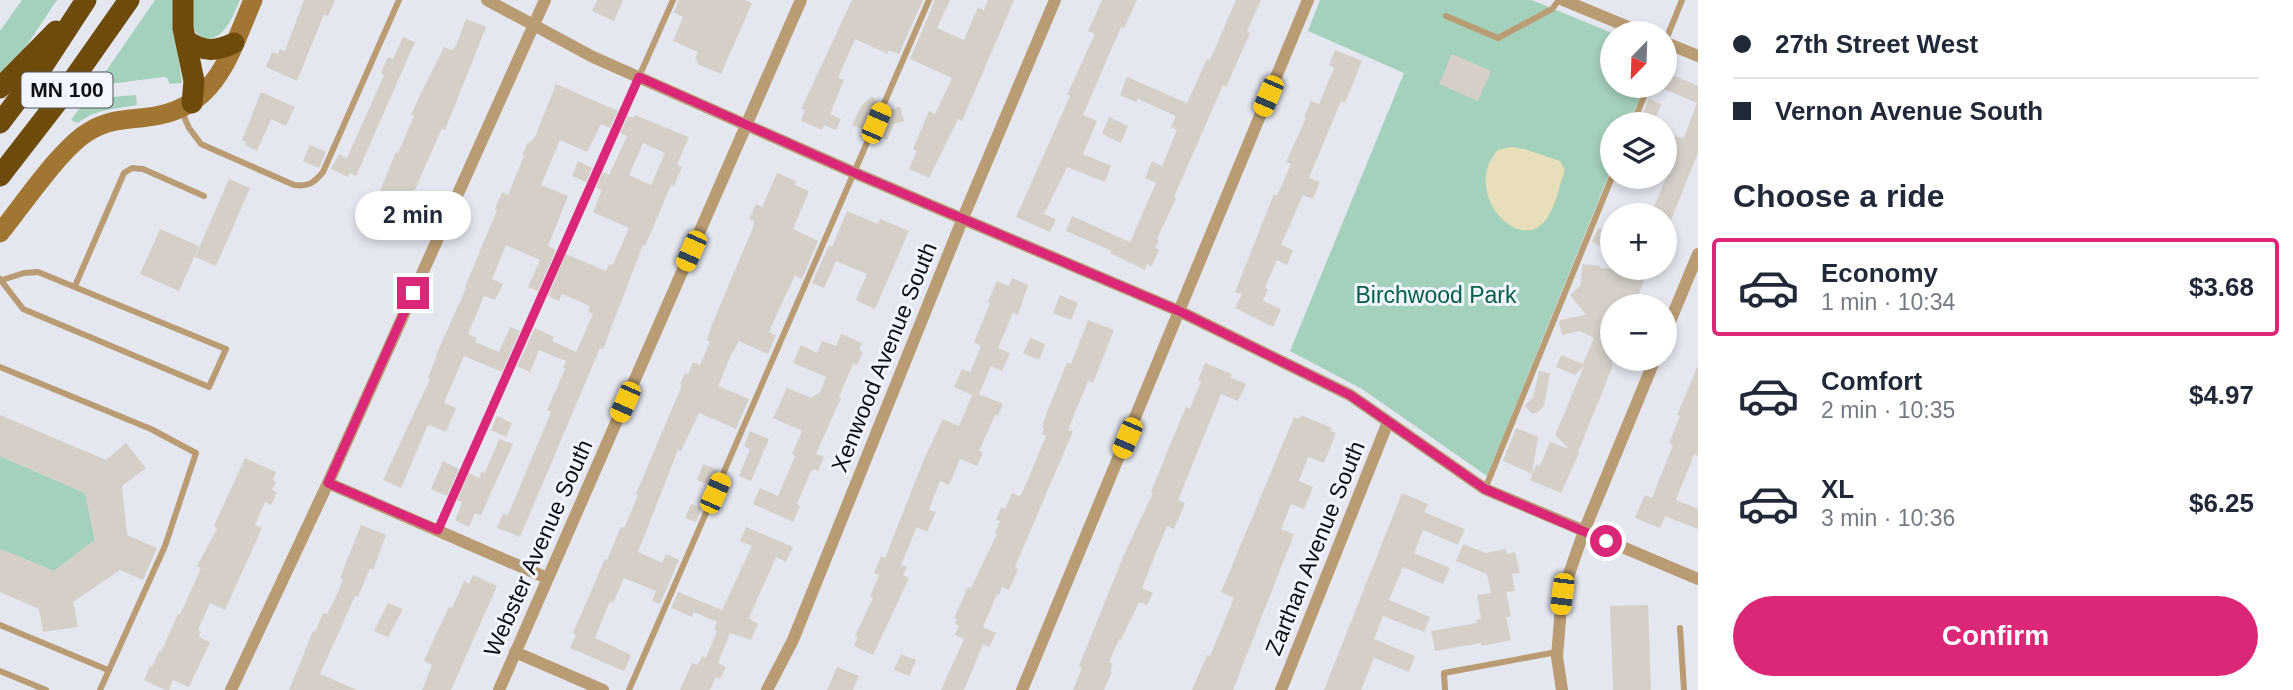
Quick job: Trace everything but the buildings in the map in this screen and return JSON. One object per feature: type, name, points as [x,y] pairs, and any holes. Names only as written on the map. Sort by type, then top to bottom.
[{"type":"highway","name":"MN 100","points":[[0,176],[58,102],[129,0]]},
{"type":"highway","points":[[183,0],[186,40],[194,81],[186,106]]},
{"type":"highway","name":"MN 100","points":[[0,123],[41,69],[84,3]]},
{"type":"highway","points":[[0,88],[84,3]]},
{"type":"highway","points":[[186,40],[198,48],[210,50],[221,49],[234,43]]},
{"type":"street","points":[[0,233],[62,156],[84,134],[111,121],[159,116],[186,106],[210,88],[218,77],[253,0]]},
{"type":"street","points":[[487,0],[593,57],[855,173],[1179,311],[1350,395],[1432,455],[1485,489],[1698,579]]},
{"type":"street","points":[[231,690],[328,483],[545,0]]},
{"type":"street","name":"Webster Avenue South","points":[[499,690],[801,0]]},
{"type":"street","name":"Xenwood Avenue South","points":[[768,690],[793,640],[963,218],[1055,0]]},
{"type":"street","points":[[1022,690],[1308,0]]},
{"type":"street","points":[[1561,0],[1613,21]]},
{"type":"street","points":[[1677,48],[1698,56]]},
{"type":"street","points":[[1677,305],[1698,254]]},
{"type":"street","points":[[1562,690],[1557,652],[1562,594],[1584,531],[1650,371]]},
{"type":"street","name":"Zarthan Avenue South","points":[[1281,690],[1388,422]]},
{"type":"street","points":[[328,483],[547,579]]},
{"type":"street","points":[[515,652],[603,690]]},
{"type":"lane","points":[[186,106],[189,128],[201,144],[294,185],[309,186],[323,172],[399,0]]},
{"type":"lane","points":[[438,530],[673,0]]},
{"type":"lane","points":[[629,690],[929,0]]},
{"type":"lane","points":[[1446,16],[1498,38],[1552,9],[1561,0]]},
{"type":"lane","points":[[1673,21],[1682,0]]},
{"type":"lane","points":[[75,286],[124,173],[132,168],[143,169],[204,196]]},
{"type":"lane","points":[[1485,489],[1607,189]]},
{"type":"lane","points":[[38,272],[226,349],[209,387],[23,309],[1,279],[38,272]]},
{"type":"lane","points":[[0,368],[151,429],[196,453],[165,546],[100,690]]},
{"type":"lane","points":[[0,625],[108,670]]},
{"type":"lane","points":[[1680,628],[1684,690]]},
{"type":"lane","points":[[1445,690],[1444,673],[1557,652]]},
{"type":"lane","points":[[0,671],[46,690]]},
{"type":"green space","points":[[22,0],[57,0],[19,57],[0,79],[0,31]]},
{"type":"green space","points":[[155,0],[174,0],[173,21],[182,83],[170,84],[167,78],[163,77],[110,84],[100,80]]},
{"type":"green space","points":[[191,0],[240,0],[225,29],[209,39],[194,30]]},
{"type":"green space","name":"Birchwood Park","points":[[1320,0],[1532,0],[1600,28],[1600,98],[1640,98],[1634,112],[1600,112],[1600,189],[1603,189],[1487,476],[1362,389],[1290,351],[1404,73],[1308,31]]},
{"type":"green space","points":[[96,86],[107,90],[111,97],[136,95],[137,105],[99,112],[78,123],[71,120]]},
{"type":"green space","points":[[0,456],[85,493],[95,540],[54,571],[0,549]]},
{"type":"sand","points":[[1511,147],[1560,161],[1565,170],[1549,215],[1533,229],[1520,230],[1508,224],[1497,213],[1489,199],[1486,182],[1488,166],[1498,150]]},
{"type":"route","points":[[413,293],[328,483],[438,530],[639,77],[855,173],[1179,311],[1350,395],[1432,455],[1485,489],[1606,541]]}]
